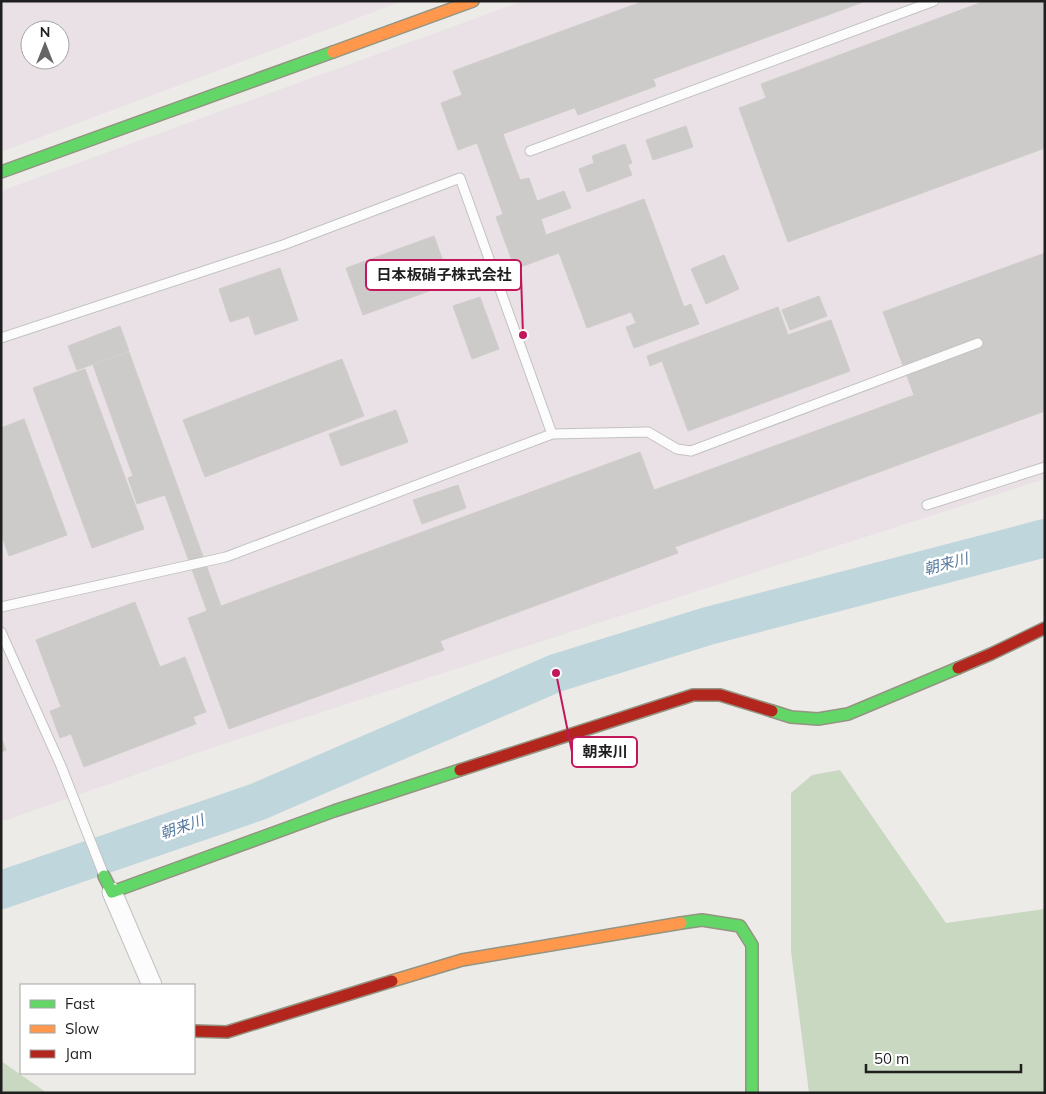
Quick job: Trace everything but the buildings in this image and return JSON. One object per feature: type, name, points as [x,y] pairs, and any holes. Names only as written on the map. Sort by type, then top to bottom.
[{"type":"street","points":[[1,172],[473,1]]},
{"type":"street","points":[[152,984],[108,884],[693,695],[720,695],[791,717],[818,719],[848,714],[991,654],[1045,628]]},
{"type":"street","points":[[195,1031],[227,1032],[462,960],[702,920],[740,926],[752,945],[752,1093]]},
{"type":"lane","points":[[530,152],[934,1]]},
{"type":"lane","points":[[1,338],[282,245],[460,178],[552,434]]},
{"type":"lane","points":[[1,607],[226,557],[552,434],[648,432],[676,449],[691,451],[978,343]]},
{"type":"lane","points":[[927,506],[1045,467]]},
{"type":"lane","points":[[1,632],[61,766],[108,884]]},
{"type":"shaded area","points":[[1,1],[403,1],[1,152]]},
{"type":"shaded area","points":[[523,1],[1045,1],[1045,479],[220,745],[1,822],[1,191]]},
{"type":"green space","points":[[840,770],[946,923],[1045,909],[1045,1093],[809,1093],[791,951],[791,793],[812,775]]},
{"type":"green space","points":[[1,1061],[47,1093],[1,1093]]},
{"type":"waterway","name":"朝来川","points":[[1,890],[257,802],[556,673],[708,626],[1045,538]]},
{"type":"traffic: fast","points":[[1,172],[333,52]]},
{"type":"traffic: fast","points":[[772,711],[791,717],[818,719],[848,714],[958,668]]},
{"type":"traffic: fast","points":[[104,876],[112,892],[334,811],[460,770]]},
{"type":"traffic: fast","points":[[681,923],[702,920],[740,926],[752,945],[752,1093]]},
{"type":"traffic: slow","points":[[333,52],[473,1]]},
{"type":"traffic: slow","points":[[392,981],[462,960],[681,923]]},
{"type":"traffic: jam","points":[[958,668],[1045,628]]},
{"type":"traffic: jam","points":[[460,770],[693,695],[720,695],[772,711]]},
{"type":"traffic: jam","points":[[195,1031],[227,1032],[392,981]]},
{"type":"place","name":"日本板硝子株式会社","points":[[523,335]]},
{"type":"place","name":"朝来川","points":[[556,673]]}]
